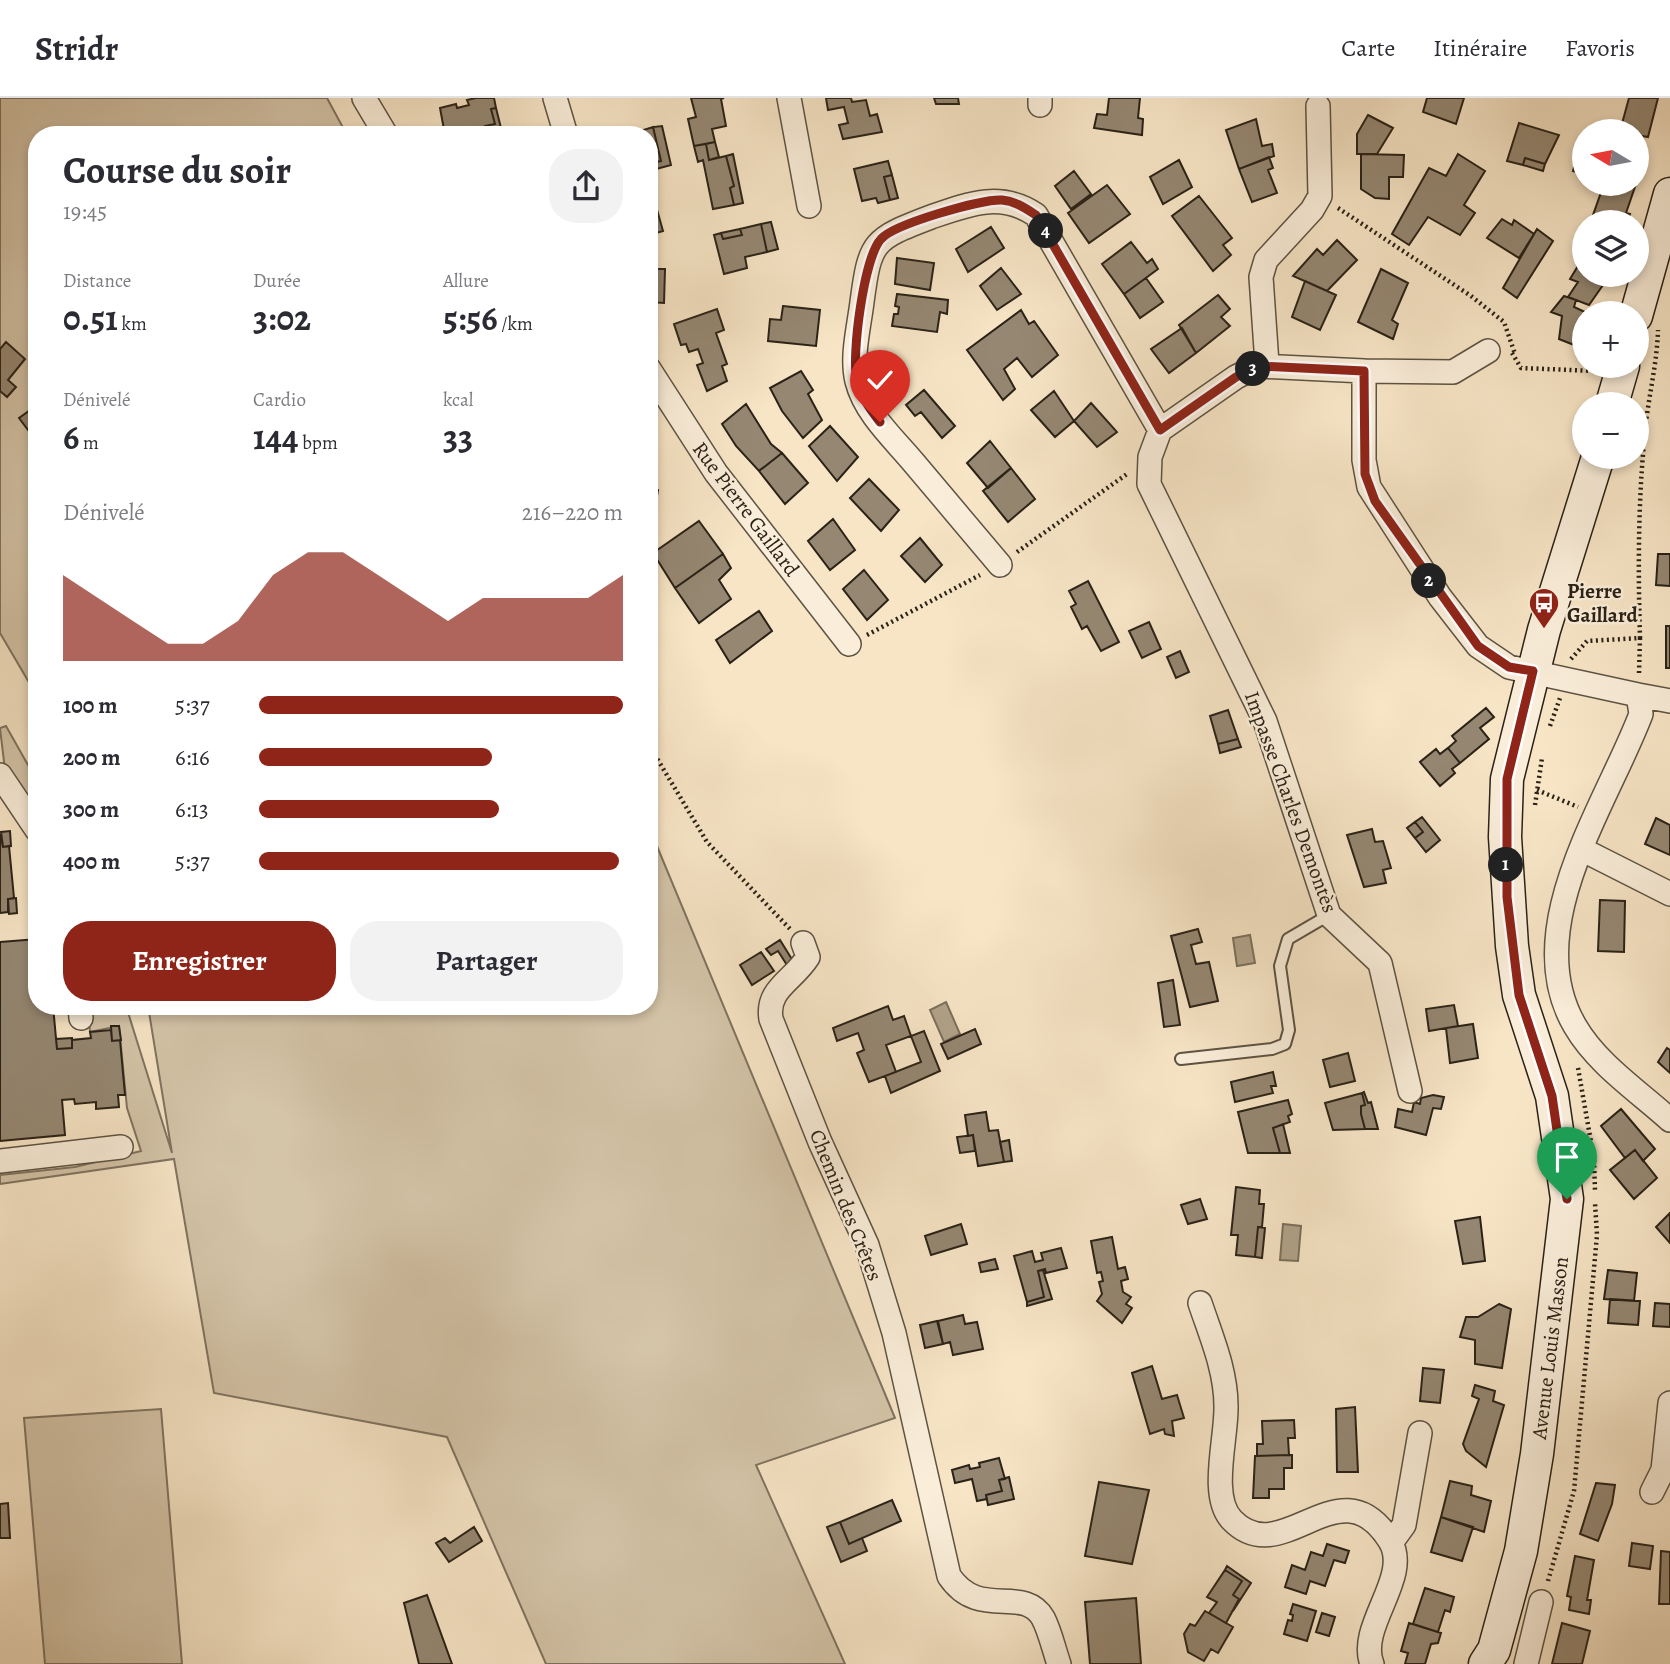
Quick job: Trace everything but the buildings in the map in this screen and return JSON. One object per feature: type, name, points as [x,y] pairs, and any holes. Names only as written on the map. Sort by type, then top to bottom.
[{"type":"street","points":[[364,98],[381,126]]},
{"type":"street","points":[[555,98],[563,126]]},
{"type":"street","points":[[789,98],[809,206]]},
{"type":"street","points":[[1267,364],[1261,277],[1266,260],[1312,210],[1320,196],[1318,106]]},
{"type":"street","points":[[1649,308],[1670,194]]},
{"type":"street","points":[[1000,565],[880,422],[860,392],[855,370],[866,275],[869,258],[882,238],[978,202],[1006,201],[1036,215],[1160,430],[1236,377],[1267,364],[1364,371],[1453,372],[1488,351]]},
{"type":"street","points":[[1364,371],[1365,474],[1375,501],[1478,646],[1509,667],[1670,701]]},
{"type":"street","name":"Rue Pierre Gaillard","points":[[658,383],[711,466],[849,644]]},
{"type":"street","name":"Impasse Charles Demontès","points":[[1160,430],[1150,457],[1149,484],[1265,721],[1329,915],[1380,963],[1410,1091]]},
{"type":"street","name":"Avenue Louis Masson","points":[[1485,1664],[1494,1650],[1521,1551],[1537,1454],[1567,1199],[1552,1096],[1519,995],[1507,897],[1507,779],[1533,671],[1594,469]]},
{"type":"street","points":[[1638,695],[1641,714],[1562,898],[1558,942],[1564,1002],[1575,1026],[1596,1055],[1670,1120]]},
{"type":"street","points":[[0,775],[28,817]]},
{"type":"street","points":[[1581,849],[1670,894]]},
{"type":"street","name":"Chemin des Crêtes","points":[[803,943],[808,957],[800,970],[775,993],[769,1004],[771,1019],[820,1142],[867,1245],[894,1333],[949,1576],[958,1590],[978,1601],[1006,1600],[1030,1605],[1042,1617],[1059,1664]]},
{"type":"street","points":[[0,1161],[121,1147]]},
{"type":"street","points":[[1200,1303],[1219,1359],[1226,1403],[1220,1494],[1226,1514],[1244,1532],[1261,1537],[1288,1531],[1321,1514],[1351,1508],[1368,1516],[1391,1543],[1394,1569],[1385,1600],[1371,1631],[1372,1664]]},
{"type":"street","points":[[1653,1492],[1663,1470],[1670,1403]]},
{"type":"street","points":[[1391,1543],[1404,1525],[1420,1433]]},
{"type":"street","points":[[1526,1664],[1541,1602]]},
{"type":"lane","points":[[1181,1059],[1272,1049],[1285,1044],[1289,1030],[1280,966],[1288,939],[1329,915]]},
{"type":"path","points":[[1320,196],[1471,296],[1504,322],[1521,368],[1572,369]]},
{"type":"path","points":[[1638,695],[1640,638],[1637,549],[1645,431],[1657,357],[1649,327]]},
{"type":"path","points":[[1488,351],[1515,354]]},
{"type":"path","points":[[1565,679],[1572,657],[1587,641],[1640,638]]},
{"type":"path","points":[[658,760],[707,842],[803,943]]},
{"type":"path","points":[[1537,790],[1598,816]]},
{"type":"shaded area","points":[[0,98],[327,98],[342,126],[28,126],[28,681],[0,633]]},
{"type":"shaded area","points":[[6,726],[28,765],[28,804],[5,770],[0,728]]},
{"type":"shaded area","points":[[658,849],[895,1418],[756,1465],[845,1664],[546,1664],[447,1437],[214,1393],[174,1159],[0,1184],[0,1175],[75,1167],[141,1151],[127,1108],[119,1026],[90,1032],[89,1015],[129,1015],[172,1153],[149,1015],[658,1015]]},
{"type":"shaded area","points":[[1250,935],[1255,963],[1237,966],[1233,938]]},
{"type":"shaded area","points":[[946,1002],[960,1034],[944,1042],[930,1010]]},
{"type":"shaded area","points":[[1283,1224],[1301,1226],[1298,1261],[1280,1260]]},
{"type":"shaded area","points":[[161,1409],[182,1664],[45,1664],[24,1418]]},
{"type":"place","name":"Pierre Gaillard","points":[[1544,630]]},
{"type":"route","points":[[880,422],[865,402],[855,370],[869,258],[882,238],[892,232],[952,210],[992,200],[1017,204],[1036,215],[1160,430],[1236,377],[1258,366],[1267,364],[1364,371],[1365,474],[1375,501],[1440,597],[1478,646],[1509,667],[1533,671],[1507,779],[1507,897],[1519,995],[1552,1096],[1567,1199]]}]
